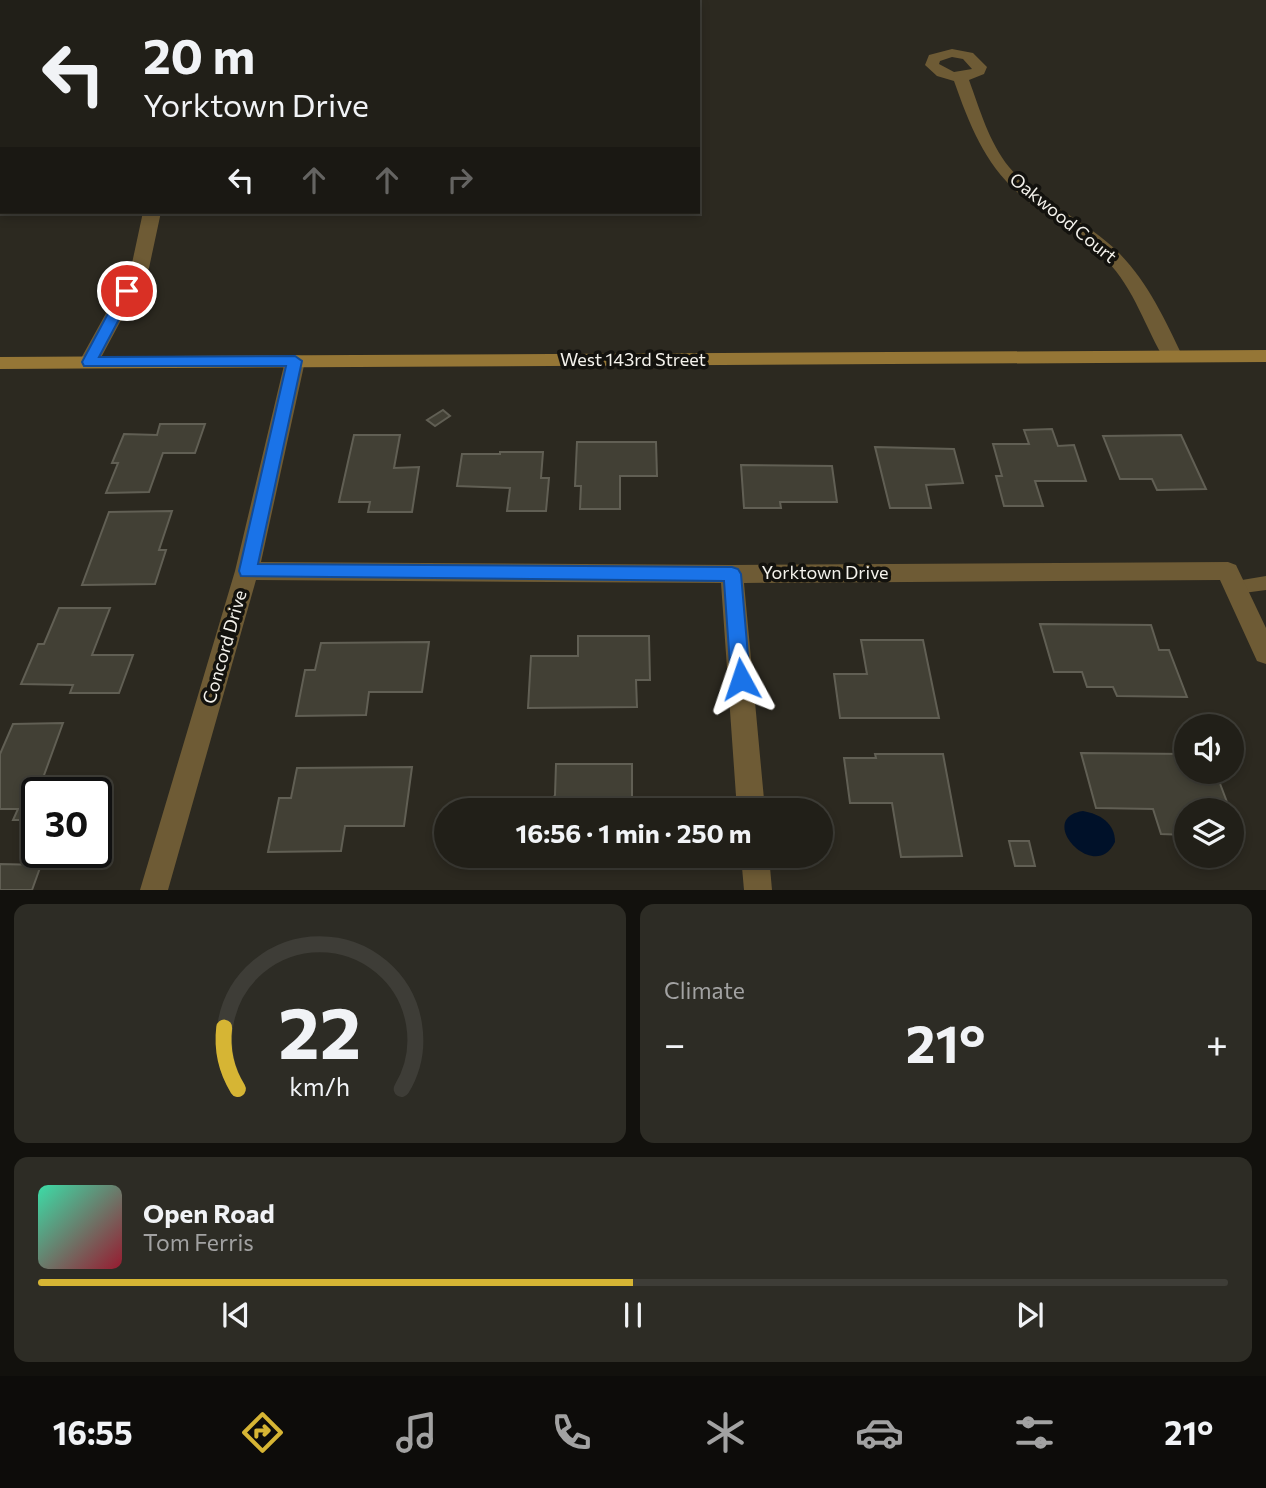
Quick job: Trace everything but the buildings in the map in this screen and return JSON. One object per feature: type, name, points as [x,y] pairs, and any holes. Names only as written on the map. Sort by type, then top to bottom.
[{"type":"main road","name":"West 143rd Street","points":[[0,363],[1266,356]]},
{"type":"street","name":"Oakwood Court","points":[[960,76],[994,158],[1021,188],[1112,255],[1143,298],[1173,357]]},
{"type":"street","points":[[89,362],[140,268],[152,214]]},
{"type":"street","name":"Concord Drive","points":[[154,890],[247,571],[295,361]]},
{"type":"street","name":"Yorktown Drive","points":[[247,571],[732,574],[1228,571],[1236,587]]},
{"type":"street","points":[[732,574],[750,798]]},
{"type":"street","points":[[1236,587],[1266,654]]},
{"type":"street","points":[[756,868],[758,890]]},
{"type":"lane","points":[[1236,587],[1266,583]]},
{"type":"water","points":[[1083,811],[1101,817],[1112,830],[1115,842],[1106,853],[1095,856],[1083,853],[1066,835],[1065,825],[1069,816]]},
{"type":"route","points":[[127,291],[89,362],[295,361],[247,571],[732,574],[741,679]]}]
